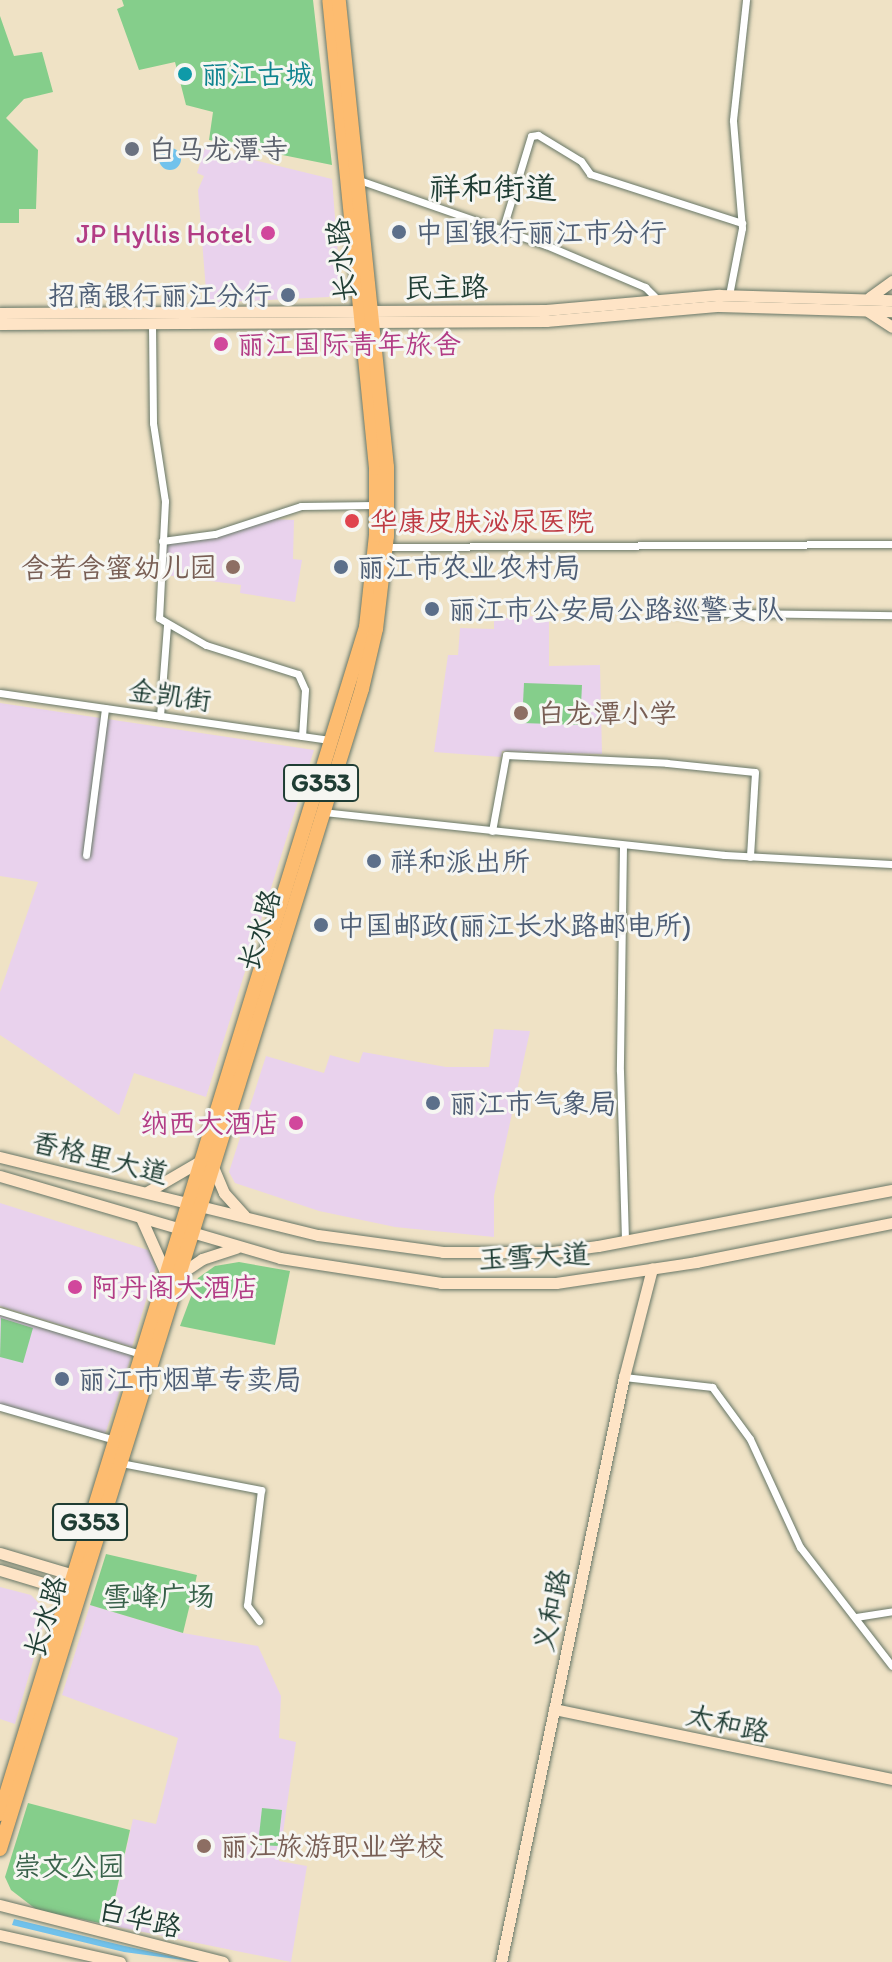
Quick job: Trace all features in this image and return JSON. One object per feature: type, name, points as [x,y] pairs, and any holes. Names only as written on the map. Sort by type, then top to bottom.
[{"type":"highway","name":"长水路","points":[[79,1576],[119,1463],[194,1205],[323,812],[369,659],[386,547],[387,467],[329,0]]},
{"type":"highway","name":"长水路","points":[[208,1162],[366,627],[377,505],[359,180],[339,0]]},
{"type":"highway","name":"长水路","points":[[0,1849],[115,1440],[141,1354],[172,1276]]},
{"type":"highway","name":"长水路","points":[[1,1806],[74,1593]]},
{"type":"main road","points":[[892,281],[864,303],[892,327]]},
{"type":"main road","name":"民主路","points":[[0,324],[152,325],[368,318],[546,310],[656,298],[729,295],[864,303],[892,311]]},
{"type":"main road","name":"民主路","points":[[0,313],[546,321],[675,307],[892,300]]},
{"type":"main road","name":"香格里大道","points":[[0,1157],[194,1205]]},
{"type":"main road","points":[[145,1193],[208,1162],[224,1193],[248,1218]]},
{"type":"main road","name":"香格里大道","points":[[0,1176],[186,1231]]},
{"type":"main road","name":"玉雪大道","points":[[194,1205],[340,1239],[430,1251],[553,1252],[625,1242],[892,1190]]},
{"type":"main road","points":[[141,1217],[172,1276],[202,1259],[239,1247]]},
{"type":"main road","name":"玉雪大道","points":[[186,1231],[239,1247],[345,1271],[441,1283],[556,1283],[652,1269],[892,1223]]},
{"type":"main road","name":"义和路","points":[[501,1962],[624,1377],[652,1269]]},
{"type":"main road","points":[[0,1553],[79,1576]]},
{"type":"main road","points":[[0,1570],[74,1593]]},
{"type":"main road","name":"太和路","points":[[554,1709],[892,1779]]},
{"type":"main road","name":"白华路","points":[[0,1905],[223,1962]]},
{"type":"main road","points":[[0,1935],[120,1962]]},
{"type":"street","points":[[729,295],[742,223],[733,120],[746,0]]},
{"type":"street","points":[[503,228],[531,136],[538,135],[581,161],[590,174],[742,223]]},
{"type":"street","points":[[359,180],[503,228],[645,287],[656,298]]},
{"type":"street","points":[[152,325],[153,423],[164,489],[159,618],[206,645],[298,674],[305,690],[302,736]]},
{"type":"street","points":[[162,541],[215,534],[301,506],[377,505]]},
{"type":"street","points":[[386,547],[892,544]]},
{"type":"street","points":[[670,612],[892,615]]},
{"type":"street","points":[[160,716],[167,625]]},
{"type":"street","name":"金凯街","points":[[0,693],[334,741]]},
{"type":"street","points":[[86,855],[105,708]]},
{"type":"street","points":[[492,831],[506,755],[667,763],[755,772],[750,857]]},
{"type":"street","points":[[323,812],[750,857],[892,864]]},
{"type":"street","points":[[623,845],[620,1071],[625,1242]]},
{"type":"street","points":[[0,1311],[141,1354]]},
{"type":"street","points":[[624,1377],[712,1387],[750,1439],[800,1547],[892,1666]]},
{"type":"street","points":[[0,1407],[115,1440]]},
{"type":"street","points":[[119,1463],[261,1490],[247,1605],[259,1621]]},
{"type":"street","points":[[856,1617],[892,1611]]},
{"type":"shaded area","name":"JP Hyllis Hotel","points":[[205,148],[332,179],[340,281],[329,297],[207,303],[198,190],[204,176],[197,173]]},
{"type":"shaded area","name":"含若含蜜幼儿园","points":[[269,519],[294,520],[293,559],[302,560],[295,602],[240,593],[241,585],[165,575],[167,544]]},
{"type":"shaded area","name":"白龙潭小学","points":[[549,615],[549,666],[600,665],[602,754],[502,751],[501,757],[434,752],[448,655],[458,655],[460,628],[494,629],[494,619]]},
{"type":"shaded area","points":[[0,703],[314,750],[206,1097],[134,1073],[119,1115],[0,1035],[0,992],[38,882],[0,876]]},
{"type":"shaded area","name":"丽江市气象局","points":[[494,1029],[530,1031],[494,1196],[494,1237],[395,1227],[319,1211],[235,1183],[229,1172],[266,1056],[324,1073],[330,1055],[359,1063],[363,1052],[446,1067],[489,1067]]},
{"type":"shaded area","name":"阿丹阁大酒店","points":[[0,1203],[148,1250],[156,1267],[132,1347],[0,1306]]},
{"type":"shaded area","name":"丽江市烟草专卖局","points":[[0,1315],[132,1354],[105,1434],[0,1405]]},
{"type":"shaded area","points":[[0,1587],[31,1595],[47,1612],[15,1724],[0,1719]]},
{"type":"shaded area","points":[[90,1605],[183,1633],[258,1646],[281,1696],[279,1738],[296,1742],[279,1861],[307,1866],[291,1962],[109,1925],[133,1819],[156,1824],[178,1738],[62,1695]]},
{"type":"green space","points":[[122,0],[313,0],[332,165],[209,140],[213,112],[186,105],[175,62],[139,70],[117,9],[124,6]]},
{"type":"green space","points":[[0,16],[14,56],[42,52],[53,92],[24,99],[6,118],[38,150],[36,209],[19,209],[19,223],[0,223]]},
{"type":"green space","points":[[524,683],[582,685],[580,725],[522,723]]},
{"type":"green space","points":[[239,1262],[290,1271],[275,1345],[180,1326],[198,1278],[215,1266]]},
{"type":"green space","points":[[1,1318],[33,1328],[23,1363],[0,1357]]},
{"type":"green space","name":"雪峰广场","points":[[106,1554],[197,1575],[183,1633],[90,1605]]},
{"type":"green space","name":"崇文公园","points":[[28,1803],[130,1830],[109,1925],[37,1910],[11,1890],[5,1877]]},
{"type":"green space","points":[[262,1808],[282,1810],[278,1846],[258,1845]]},
{"type":"water","points":[[170,148],[178,151],[181,159],[178,167],[170,170],[162,167],[159,159],[162,151]]},
{"type":"water","points":[[14,1919],[198,1962],[124,1952],[12,1925]]},
{"type":"place","name":"丽江古城","points":[[185,74]]},
{"type":"place","name":"白马龙潭寺","points":[[132,149]]},
{"type":"place","name":"中国银行丽江市分行","points":[[399,232]]},
{"type":"place","name":"JP Hyllis Hotel","points":[[268,233]]},
{"type":"place","name":"招商银行丽江分行","points":[[288,295]]},
{"type":"place","name":"丽江国际青年旅舍","points":[[221,344]]},
{"type":"place","name":"华康皮肤泌尿医院","points":[[352,521]]},
{"type":"place","name":"含若含蜜幼儿园","points":[[233,567]]},
{"type":"place","name":"丽江市农业农村局","points":[[341,567]]},
{"type":"place","name":"丽江市公安局公路巡警支队","points":[[432,609]]},
{"type":"place","name":"白龙潭小学","points":[[521,713]]},
{"type":"place","name":"祥和派出所","points":[[374,861]]},
{"type":"place","name":"中国邮政(丽江长水路邮电所)","points":[[321,925]]},
{"type":"place","name":"丽江市气象局","points":[[433,1103]]},
{"type":"place","name":"纳西大酒店","points":[[296,1123]]},
{"type":"place","name":"阿丹阁大酒店","points":[[75,1287]]},
{"type":"place","name":"丽江市烟草专卖局","points":[[62,1379]]},
{"type":"place","name":"丽江旅游职业学校","points":[[204,1846]]},
{"type":"district","name":"祥和街道","points":[[493,188]]}]
